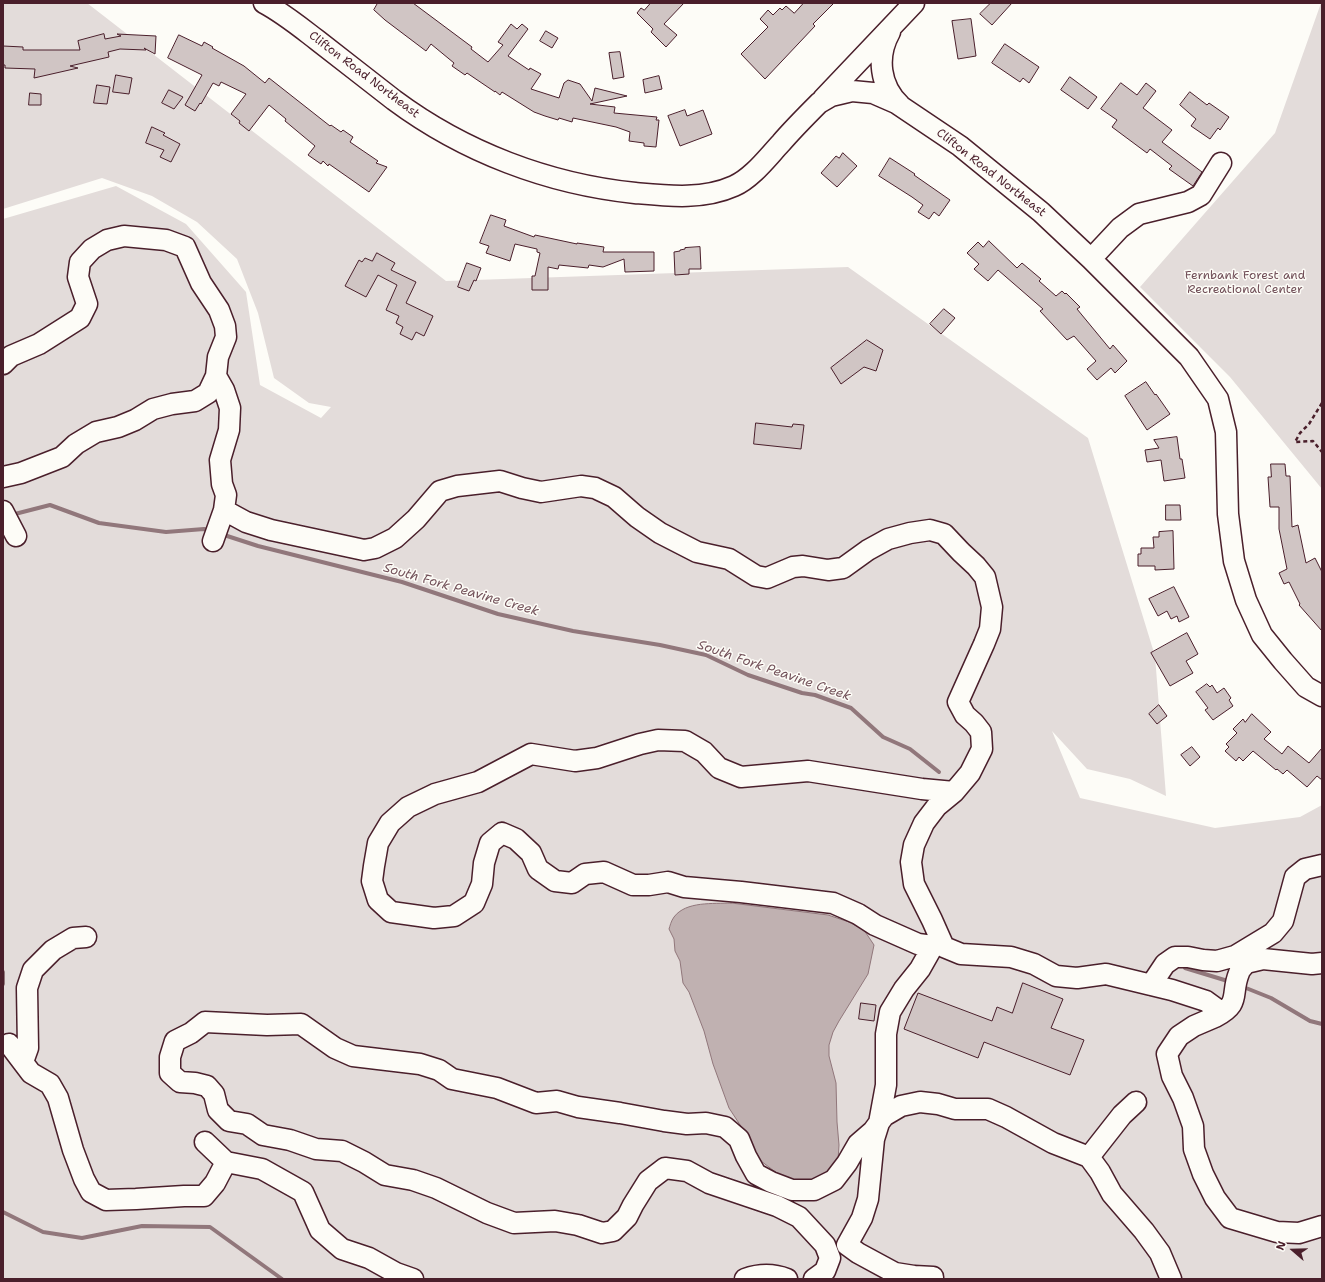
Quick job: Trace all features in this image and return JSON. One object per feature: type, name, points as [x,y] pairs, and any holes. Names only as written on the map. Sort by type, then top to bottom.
[{"type":"street","name":"Clifton Road Northeast","points":[[264,3],[302,28],[395,101],[446,133],[490,156],[534,172],[557,179],[606,189],[677,196],[719,192],[743,181],[819,103],[831,96],[852,91],[863,91],[885,98],[903,108],[972,155],[1041,212],[1091,259],[1189,357],[1218,400],[1226,432],[1228,514],[1234,561],[1246,600],[1262,634],[1283,661],[1306,687],[1322,696]]},
{"type":"street","points":[[819,103],[914,3]]},
{"type":"street","points":[[899,19],[885,43],[881,58],[882,69],[888,91],[903,108]]},
{"type":"street","points":[[1091,259],[1120,228],[1139,214],[1188,202],[1201,195],[1221,163]]},
{"type":"street","points":[[3,364],[11,356],[39,344],[80,318],[87,304],[78,276],[80,262],[92,249],[107,240],[124,236],[166,240],[185,247],[202,283],[219,310],[225,326],[226,337],[218,357],[216,376],[208,393],[195,401],[172,404],[154,409],[135,420],[118,427],[96,432],[76,444],[62,457],[21,473],[3,477]]},
{"type":"street","points":[[213,541],[222,516],[226,495],[222,484],[220,460],[229,430],[230,408],[224,390],[216,376]]},
{"type":"street","points":[[222,516],[271,530],[364,550],[375,548],[395,538],[416,519],[440,491],[457,486],[500,481],[540,492],[575,486],[586,486],[595,488],[614,497],[660,534],[697,552],[729,558],[756,576],[767,578],[793,567],[803,566],[828,570],[843,568],[868,550],[888,539],[910,533],[930,530],[944,534],[985,577],[992,607],[990,629],[958,702],[965,715],[981,732],[982,749],[970,772],[954,792],[937,806],[924,823],[914,845],[911,862],[914,884],[932,920],[936,942],[920,969],[904,989],[890,1012],[886,1034],[886,1085],[871,1157],[868,1199],[862,1218],[846,1246],[830,1258],[825,1270],[814,1279]]},
{"type":"street","points":[[3,512],[16,536]]},
{"type":"street","points":[[954,792],[922,789],[808,771],[741,777],[719,768],[704,752],[685,741],[658,740],[640,744],[597,758],[575,761],[531,754],[478,782],[434,794],[408,807],[390,823],[378,842],[372,882],[378,900],[391,912],[434,918],[454,916],[474,903],[482,884],[484,863],[490,843],[502,833],[516,839],[531,853],[538,869],[555,880],[572,883],[585,874],[604,872],[633,884],[649,885],[668,882],[684,887],[833,903],[918,944],[936,942],[961,954],[1011,957],[1034,964],[1056,976],[1077,978],[1106,974],[1172,990],[1206,1001],[1217,1009],[1216,1017]]},
{"type":"street","points":[[1151,985],[1166,964],[1175,957],[1188,957],[1217,961],[1235,956],[1273,933],[1283,921],[1295,877],[1305,869],[1322,865]]},
{"type":"street","points":[[23,1062],[28,1048],[27,988],[33,970],[53,950],[73,938],[86,937]]},
{"type":"street","points":[[1322,963],[1312,964],[1263,959],[1246,963],[1239,972],[1231,1007],[1225,1012],[1194,1026],[1179,1036],[1167,1054],[1172,1076],[1183,1098],[1194,1126],[1194,1149],[1203,1174],[1215,1198],[1230,1218],[1277,1232],[1299,1233],[1322,1226]]},
{"type":"street","points":[[830,1258],[825,1245],[799,1217],[777,1206],[722,1187],[687,1171],[665,1168],[648,1181],[627,1217],[613,1232],[602,1233],[578,1225],[555,1220],[514,1223],[487,1214],[436,1188],[413,1180],[385,1175],[342,1151],[316,1149],[290,1140],[263,1134],[247,1124],[229,1121],[218,1110],[214,1094],[207,1086],[195,1083],[180,1082],[170,1073],[170,1056],[175,1041],[191,1033],[205,1022],[267,1025],[302,1024],[336,1048],[353,1056],[420,1064],[439,1070],[452,1079],[496,1088],[536,1104],[557,1102],[578,1107],[620,1112],[664,1121],[687,1124],[706,1123],[724,1127],[739,1139],[756,1174],[771,1182],[792,1190],[814,1190],[834,1180],[847,1163],[858,1144],[873,1131],[884,1116],[901,1106],[920,1102],[938,1104],[954,1109],[988,1109],[1027,1128],[1053,1143],[1089,1157],[1100,1172],[1112,1194],[1144,1231],[1160,1253],[1170,1279]]},
{"type":"street","points":[[9,1044],[31,1073],[50,1084],[58,1098],[73,1150],[84,1179],[91,1192],[106,1200],[204,1196],[215,1182],[226,1162]]},
{"type":"street","points":[[1089,1157],[1122,1114],[1136,1102]]},
{"type":"street","points":[[205,1142],[226,1162],[262,1169],[303,1192],[320,1230],[342,1249],[369,1258],[396,1273],[413,1279]]},
{"type":"street","points":[[846,1246],[858,1254],[895,1273],[933,1277]]},
{"type":"street","points":[[746,1279],[756,1275],[779,1276],[787,1279]]},
{"type":"path","points":[[1322,403],[1309,424],[1300,433],[1295,442],[1313,441],[1322,452]]},
{"type":"green space","points":[[3,3],[87,3],[446,281],[848,267],[1088,438],[1155,656],[1166,796],[1130,779],[1087,769],[1052,731],[1080,798],[1215,828],[1300,817],[1322,805],[1322,1279],[3,1279],[3,219],[116,186],[186,224],[246,292],[260,385],[321,418],[331,407],[309,403],[274,378],[258,313],[237,259],[197,222],[152,196],[102,178],[3,209]]},
{"type":"green space","name":"Fernbank Forest and Recreational Center","points":[[1321,3],[1322,489],[1230,377],[1140,287],[1275,133]]},
{"type":"shaded area","points":[[731,903],[828,915],[849,922],[864,930],[874,945],[868,974],[839,1021],[833,1032],[829,1045],[829,1056],[836,1083],[839,1145],[838,1160],[820,1181],[791,1181],[778,1174],[761,1161],[729,1108],[713,1064],[704,1031],[689,992],[683,983],[680,961],[675,951],[674,939],[669,929],[673,919],[685,908],[700,904]]},
{"type":"building","points":[[378,3],[413,3],[472,47],[471,49],[488,62],[503,45],[498,42],[511,24],[517,29],[522,24],[528,29],[508,56],[529,70],[530,68],[541,74],[531,89],[559,98],[564,83],[568,80],[580,84],[592,101],[595,88],[627,96],[590,104],[615,107],[614,113],[657,117],[656,120],[659,120],[656,147],[644,146],[644,143],[629,141],[630,132],[616,127],[573,118],[572,122],[559,118],[558,120],[534,112],[502,92],[500,95],[467,73],[465,75],[452,66],[454,63],[431,44],[426,51],[374,10]]},
{"type":"building","points":[[651,3],[684,3],[664,24],[677,35],[666,47],[651,32],[653,29],[637,13],[641,8],[644,10]]},
{"type":"building","points":[[804,3],[834,3],[813,24],[815,26],[765,79],[741,54],[768,27],[760,19],[768,10],[773,15],[780,8],[782,10],[786,6],[794,13]]},
{"type":"building","points":[[991,3],[1012,3],[992,25],[980,14]]},
{"type":"building","points":[[971,19],[976,56],[958,59],[952,21]]},
{"type":"building","points":[[546,31],[558,38],[552,48],[540,41]]},
{"type":"building","points":[[104,34],[105,39],[121,36],[117,34],[156,36],[155,54],[144,48],[146,50],[120,49],[108,52],[109,57],[70,66],[78,68],[34,78],[35,69],[5,68],[5,65],[3,65],[3,46],[23,47],[23,50],[80,50],[78,41]]},
{"type":"building","points":[[179,35],[202,46],[204,42],[213,47],[212,48],[244,66],[265,83],[269,78],[330,126],[331,125],[341,132],[343,130],[353,137],[350,142],[378,161],[376,163],[387,167],[369,192],[329,164],[328,166],[323,161],[321,164],[308,155],[315,146],[285,121],[286,119],[269,105],[249,131],[231,114],[246,94],[221,82],[219,86],[213,83],[201,104],[200,103],[195,111],[185,105],[202,75],[168,58]]},
{"type":"building","points":[[1005,44],[1039,67],[1029,83],[1023,78],[1020,82],[992,63]]},
{"type":"building","points":[[620,52],[624,77],[613,79],[609,53]]},
{"type":"building","points":[[116,75],[132,78],[129,94],[113,92]]},
{"type":"building","points":[[659,76],[662,89],[645,93],[643,80]]},
{"type":"building","points":[[1070,77],[1097,97],[1088,109],[1061,90]]},
{"type":"building","points":[[1121,83],[1137,95],[1146,83],[1156,91],[1143,108],[1172,130],[1162,142],[1202,172],[1193,186],[1169,169],[1172,166],[1150,149],[1147,153],[1112,127],[1117,120],[1101,109]]},
{"type":"building","points":[[97,85],[110,87],[107,104],[94,103]]},
{"type":"building","points":[[169,90],[183,97],[174,109],[162,103]]},
{"type":"building","points":[[1190,92],[1207,105],[1209,103],[1229,117],[1220,130],[1218,128],[1210,139],[1191,126],[1196,119],[1180,105]]},
{"type":"building","points":[[30,93],[41,94],[41,105],[29,105]]},
{"type":"building","points":[[685,110],[687,116],[703,110],[712,134],[680,146],[668,116]]},
{"type":"building","points":[[152,127],[165,133],[163,135],[180,144],[171,162],[160,157],[164,150],[146,143]]},
{"type":"building","points":[[843,153],[857,166],[837,187],[821,173],[836,156],[839,158]]},
{"type":"building","points":[[890,158],[915,174],[914,175],[950,200],[939,216],[934,212],[929,219],[918,212],[923,205],[879,176]]},
{"type":"building","points":[[491,215],[506,220],[504,226],[534,237],[535,235],[577,244],[604,247],[603,252],[654,252],[654,271],[625,272],[624,259],[603,267],[589,265],[588,268],[559,265],[558,269],[548,267],[548,290],[532,290],[532,276],[535,276],[540,253],[537,252],[537,249],[515,244],[510,261],[486,253],[489,246],[480,243]]},
{"type":"building","points":[[989,241],[1017,268],[1022,263],[1041,279],[1039,281],[1056,296],[1062,291],[1065,294],[1066,293],[1080,307],[1077,309],[1110,349],[1113,345],[1127,361],[1115,373],[1111,368],[1097,380],[1087,369],[1096,361],[1074,336],[1067,340],[1040,311],[1043,309],[998,270],[988,281],[974,269],[979,264],[967,253],[978,242],[983,247]]},
{"type":"building","points":[[700,247],[701,269],[689,269],[689,274],[675,275],[674,252],[685,248]]},
{"type":"building","points":[[377,253],[395,263],[391,270],[416,282],[406,303],[433,316],[424,336],[416,332],[412,340],[400,334],[403,327],[396,323],[399,316],[386,310],[397,285],[378,275],[366,297],[345,286],[359,260],[362,262],[365,258],[372,261]]},
{"type":"building","points":[[467,263],[481,268],[476,281],[474,280],[469,291],[458,287]]},
{"type":"building","points":[[944,309],[955,318],[941,334],[930,324]]},
{"type":"building","points":[[867,340],[883,350],[876,371],[864,367],[841,384],[831,368]]},
{"type":"building","points":[[1146,382],[1170,414],[1147,430],[1125,396]]},
{"type":"building","points":[[756,423],[792,427],[793,424],[804,425],[801,449],[754,444]]},
{"type":"building","points":[[1177,437],[1180,459],[1182,459],[1185,478],[1164,481],[1161,460],[1147,462],[1145,450],[1159,448],[1154,440]]},
{"type":"building","points":[[1271,464],[1285,464],[1286,476],[1290,476],[1292,527],[1298,525],[1306,563],[1315,558],[1322,572],[1322,631],[1299,605],[1300,604],[1289,582],[1284,584],[1279,573],[1287,569],[1279,529],[1279,507],[1270,507],[1268,477],[1271,477]]},
{"type":"building","points":[[1166,505],[1180,505],[1181,520],[1166,520]]},
{"type":"building","points":[[1173,531],[1174,569],[1155,570],[1155,566],[1138,566],[1138,554],[1141,554],[1141,548],[1154,548],[1153,537],[1159,537],[1159,532]]},
{"type":"building","points":[[1174,587],[1189,617],[1179,622],[1177,616],[1171,619],[1167,611],[1158,616],[1149,599]]},
{"type":"building","points":[[1187,633],[1198,654],[1186,661],[1193,673],[1170,686],[1151,653]]},
{"type":"building","points":[[1207,684],[1210,687],[1212,685],[1217,693],[1224,688],[1231,698],[1229,700],[1233,706],[1213,720],[1205,710],[1208,708],[1196,692]]},
{"type":"building","points":[[1159,705],[1167,716],[1157,724],[1149,714]]},
{"type":"building","points":[[1252,714],[1271,732],[1264,739],[1282,754],[1288,746],[1309,763],[1322,748],[1322,780],[1317,776],[1307,787],[1287,770],[1283,774],[1277,769],[1276,770],[1253,751],[1243,761],[1239,757],[1236,761],[1225,751],[1229,747],[1226,744],[1237,733],[1233,729],[1243,719],[1245,722]]},
{"type":"building","points":[[1192,747],[1200,757],[1190,766],[1181,755]]},
{"type":"building","points":[[1023,983],[1063,999],[1051,1028],[1084,1040],[1070,1075],[984,1042],[978,1058],[904,1029],[918,993],[992,1021],[997,1007],[1012,1013]]},
{"type":"building","points":[[861,1003],[876,1005],[874,1021],[859,1019]]},
{"type":"waterway","name":"South Fork Peavine Creek","points":[[11,515],[50,505],[99,523],[166,532],[204,529],[211,531]]},
{"type":"waterway","name":"South Fork Peavine Creek","points":[[221,534],[258,546],[402,582],[498,614],[573,631],[660,645],[706,655],[748,675],[802,693],[815,695],[851,708],[883,737],[910,749],[939,772]]},
{"type":"waterway","name":"South Fork Peavine Creek","points":[[1185,968],[1231,982]]},
{"type":"waterway","points":[[3,972],[3,984]]},
{"type":"waterway","name":"South Fork Peavine Creek","points":[[1241,986],[1271,998],[1310,1021],[1322,1024]]},
{"type":"waterway","points":[[3,1212],[43,1232],[82,1238],[142,1226],[210,1227],[282,1279]]}]
